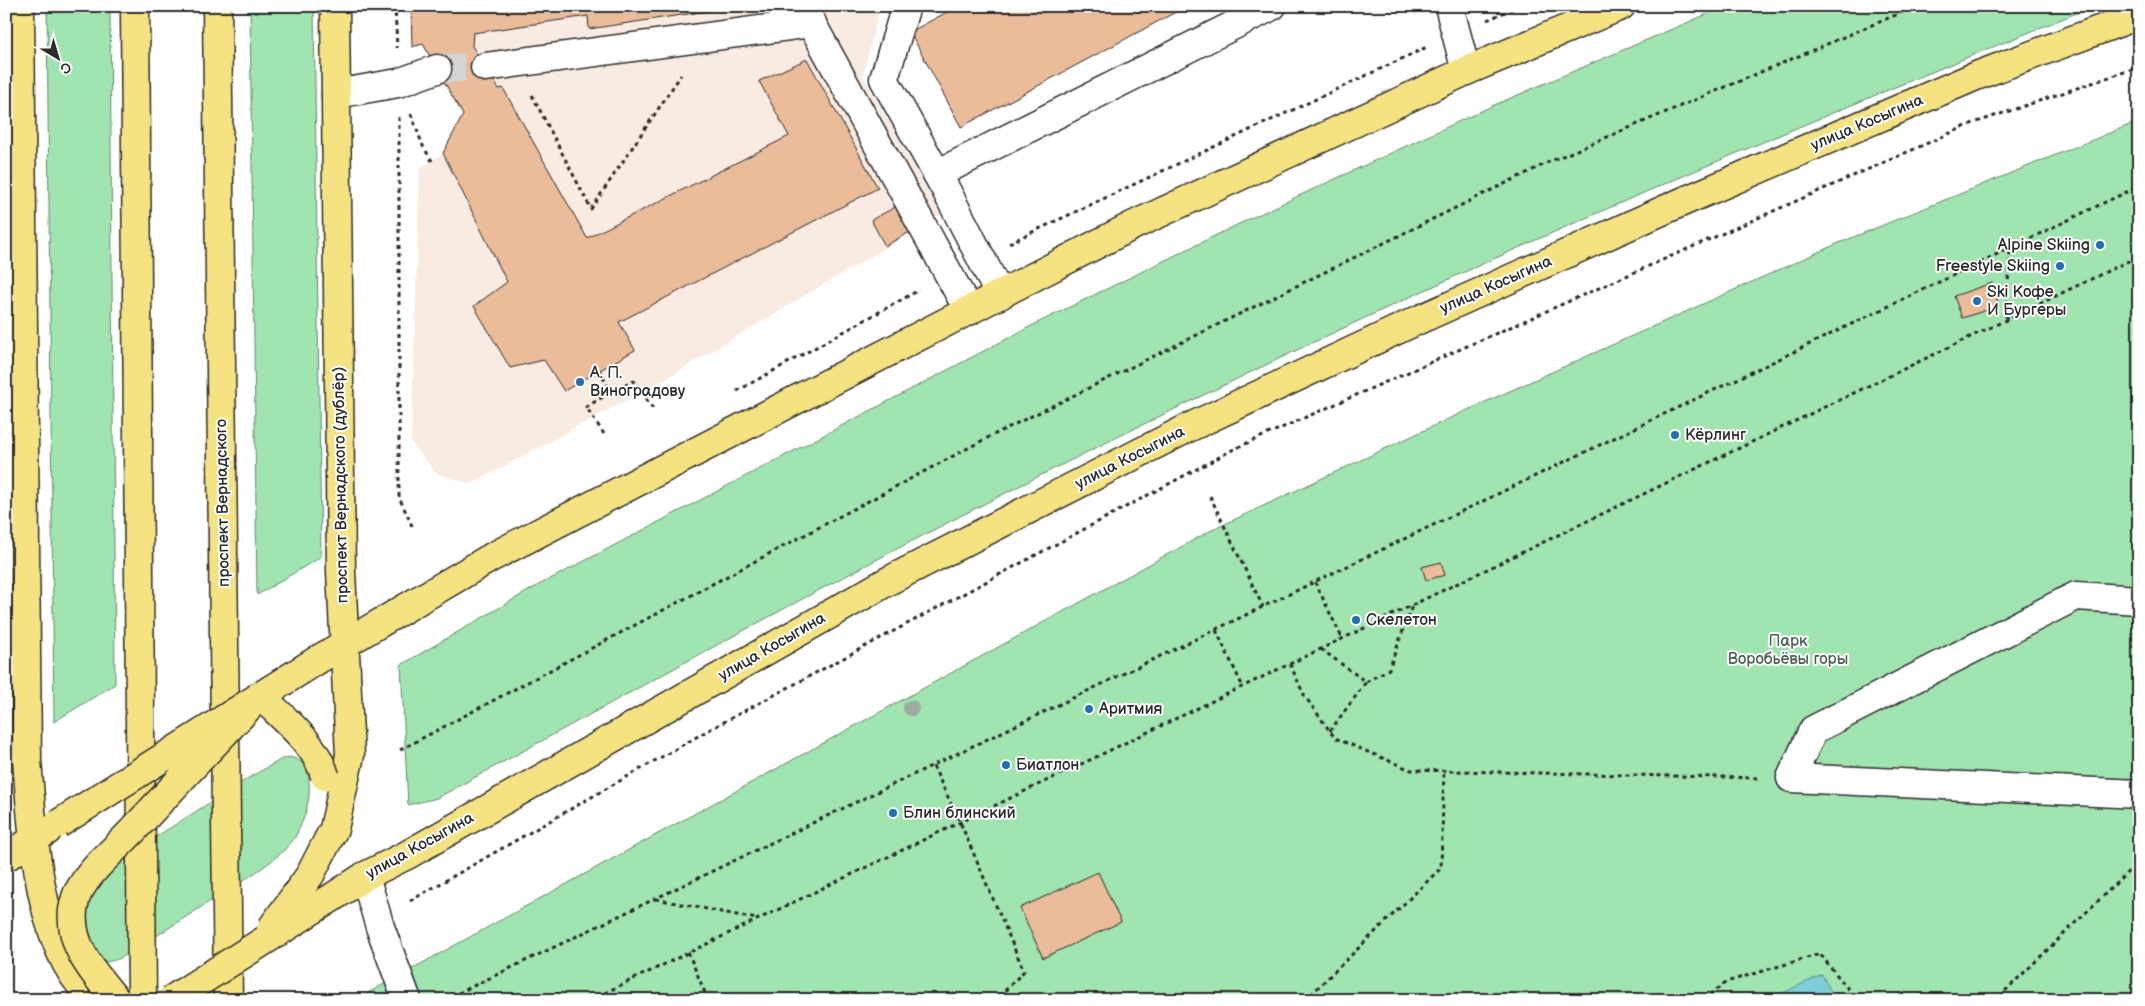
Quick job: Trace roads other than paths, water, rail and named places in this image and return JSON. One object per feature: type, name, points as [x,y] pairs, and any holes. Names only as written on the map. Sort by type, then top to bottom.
[{"type":"main road","points":[[20,6],[27,760],[34,839],[40,880],[51,925],[69,969],[96,1000]]},
{"type":"main road","points":[[135,6],[142,1000]]},
{"type":"main road","name":"проспект Вернадского","points":[[217,6],[228,1000]]},
{"type":"main road","name":"проспект Вернадского (дублёр)","points":[[264,941],[310,875],[331,833],[350,755],[341,571],[335,6]]},
{"type":"main road","points":[[6,857],[318,658],[492,558],[1134,225],[1466,71],[1621,6]]},
{"type":"main road","name":"улица Косыгина","points":[[171,1000],[365,876],[433,840],[890,580],[1188,428],[1416,321],[1691,198],[1976,76],[2139,15]]},
{"type":"main road","points":[[260,695],[309,745],[322,765],[325,776],[331,833]]},
{"type":"main road","points":[[116,1000],[89,967],[78,948],[73,911],[78,892],[94,869],[126,838],[260,695]]},
{"type":"lane","points":[[906,6],[884,79],[937,174],[1000,295]]},
{"type":"lane","points":[[937,174],[1272,6]]},
{"type":"lane","points":[[1448,6],[1466,71]]},
{"type":"lane","points":[[485,67],[706,37],[807,15],[969,311]]},
{"type":"lane","points":[[336,94],[398,83],[437,69]]},
{"type":"lane","points":[[2139,600],[2076,596],[2049,609],[1813,730],[1791,778],[2139,794]]},
{"type":"lane","points":[[365,876],[380,927],[407,1000]]},
{"type":"water","points":[[1822,975],[1836,1000],[1767,1000]]},
{"type":"tunnel","points":[[437,69],[485,67]]},
{"type":"place","name":"Alpine Skiing","points":[[2100,245]]},
{"type":"place","name":"Freestyle Skiing","points":[[2060,266]]},
{"type":"place","name":"Ski Кофе И Бургеры","points":[[1977,301]]},
{"type":"place","name":"А. П. Виноградову","points":[[580,382]]},
{"type":"place","name":"Кёрлинг","points":[[1675,435]]},
{"type":"place","name":"Скелетон","points":[[1356,620]]},
{"type":"place","name":"Аритмия","points":[[1089,709]]},
{"type":"place","name":"Биатлон","points":[[1006,765]]},
{"type":"place","name":"Блин блинский","points":[[893,813]]},
{"type":"park label","name":"Парк Воробьёвы горы","points":[[1788,650]]}]
